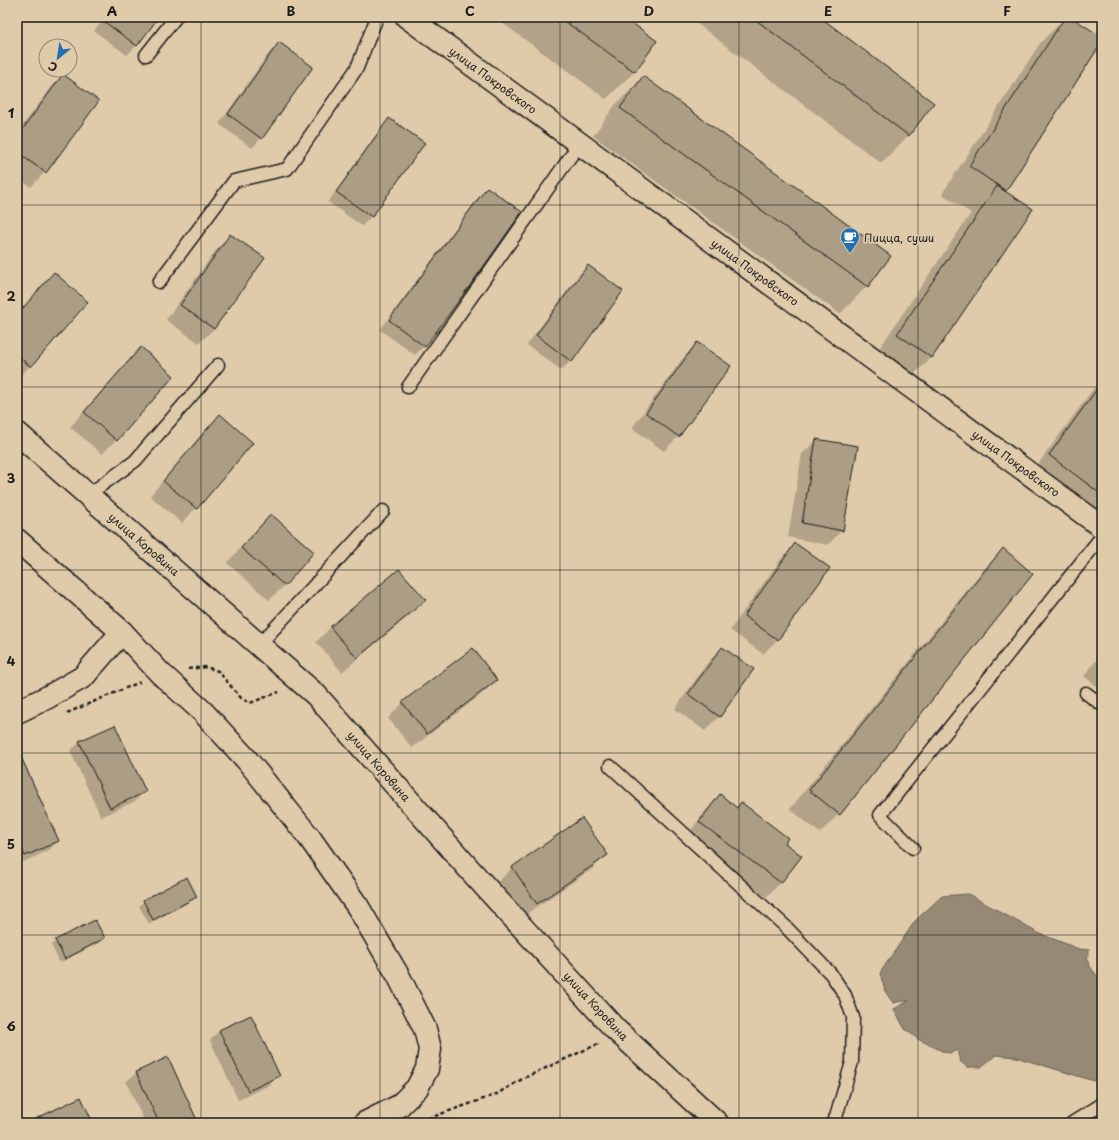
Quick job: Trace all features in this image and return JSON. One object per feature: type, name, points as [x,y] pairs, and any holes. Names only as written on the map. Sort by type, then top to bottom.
[{"type":"street","name":"улица Покровского","points":[[407,17],[1102,527]]},
{"type":"street","name":"улица Коровина","points":[[17,433],[316,695],[470,870],[620,1033],[717,1123]]},
{"type":"street","points":[[17,540],[122,632],[160,673],[202,711],[248,760],[318,850],[358,907],[399,977],[425,1028],[430,1049],[427,1069],[417,1088],[399,1106],[365,1123]]},
{"type":"street","points":[[17,712],[48,697],[83,677],[122,632]]},
{"type":"lane","points":[[146,55],[176,17]]},
{"type":"lane","points":[[159,282],[234,181],[287,168],[357,68],[377,17]]},
{"type":"lane","points":[[408,387],[580,143]]},
{"type":"lane","points":[[88,495],[135,461],[218,365]]},
{"type":"lane","points":[[259,645],[383,511]]},
{"type":"lane","points":[[913,848],[880,815],[1102,536]]},
{"type":"lane","points":[[1086,693],[1102,705]]},
{"type":"lane","points":[[610,766],[785,926],[831,974],[845,995],[853,1017],[852,1062],[836,1117],[832,1123]]},
{"type":"lane","points":[[1072,1123],[1102,1104]]},
{"type":"path","points":[[415,1123],[495,1095],[524,1078],[620,1033]]},
{"type":"shaded area","points":[[968,894],[1038,933],[1079,949],[1089,950],[1087,960],[1091,968],[1102,982],[1102,1078],[1094,1081],[1016,1057],[996,1055],[981,1067],[967,1067],[960,1061],[957,1050],[951,1053],[944,1052],[918,1039],[905,1029],[894,1009],[909,1001],[893,1003],[885,991],[880,973],[915,921],[942,896]]},
{"type":"building","points":[[98,17],[159,17],[137,46]]},
{"type":"building","points":[[559,17],[624,17],[657,41],[635,72]]},
{"type":"building","points":[[752,17],[820,17],[934,103],[909,136]]},
{"type":"building","points":[[1065,17],[1071,17],[1102,37],[1102,42],[1006,191],[969,166]]},
{"type":"building","points":[[279,42],[313,67],[262,139],[228,114]]},
{"type":"building","points":[[643,76],[891,256],[868,287],[620,108]]},
{"type":"building","points":[[60,78],[68,78],[99,101],[46,173],[17,152],[17,137]]},
{"type":"building","points":[[389,118],[425,143],[372,217],[336,192]]},
{"type":"building","points":[[997,186],[1033,209],[932,358],[897,334]]},
{"type":"building","points":[[487,187],[522,212],[425,347],[389,320]]},
{"type":"building","points":[[230,234],[265,258],[214,329],[180,305]]},
{"type":"building","points":[[588,265],[623,291],[572,362],[536,335]]},
{"type":"building","points":[[54,272],[88,302],[31,367],[17,355],[17,315]]},
{"type":"building","points":[[697,342],[731,366],[679,437],[646,413]]},
{"type":"building","points":[[141,347],[174,376],[117,441],[84,412]]},
{"type":"building","points":[[1102,382],[1102,495],[1049,455]]},
{"type":"building","points":[[220,414],[253,443],[197,509],[163,481]]},
{"type":"building","points":[[816,439],[858,446],[843,531],[802,523]]},
{"type":"building","points":[[271,514],[314,552],[285,586],[241,548]]},
{"type":"building","points":[[795,543],[830,568],[778,640],[744,616]]},
{"type":"building","points":[[1003,548],[1033,574],[840,815],[809,790]]},
{"type":"building","points":[[399,569],[426,600],[357,658],[330,627]]},
{"type":"building","points":[[722,647],[754,669],[720,717],[688,694]]},
{"type":"building","points":[[473,648],[497,680],[427,734],[402,702]]},
{"type":"building","points":[[115,725],[146,792],[110,808],[79,741]]},
{"type":"building","points":[[17,748],[59,841],[25,856],[17,839]]},
{"type":"building","points":[[720,794],[737,808],[741,802],[788,838],[785,843],[802,856],[781,883],[699,822]]},
{"type":"building","points":[[582,818],[608,855],[537,904],[512,867]]},
{"type":"building","points":[[187,877],[197,897],[153,920],[143,900]]},
{"type":"building","points":[[95,920],[105,938],[65,959],[55,940]]},
{"type":"building","points":[[251,1015],[280,1076],[248,1091],[219,1030]]},
{"type":"building","points":[[168,1057],[196,1118],[187,1123],[159,1123],[136,1072]]},
{"type":"building","points":[[81,1097],[93,1123],[27,1123]]},
{"type":"place","name":"Пицца, суши","points":[[850,254]]}]
